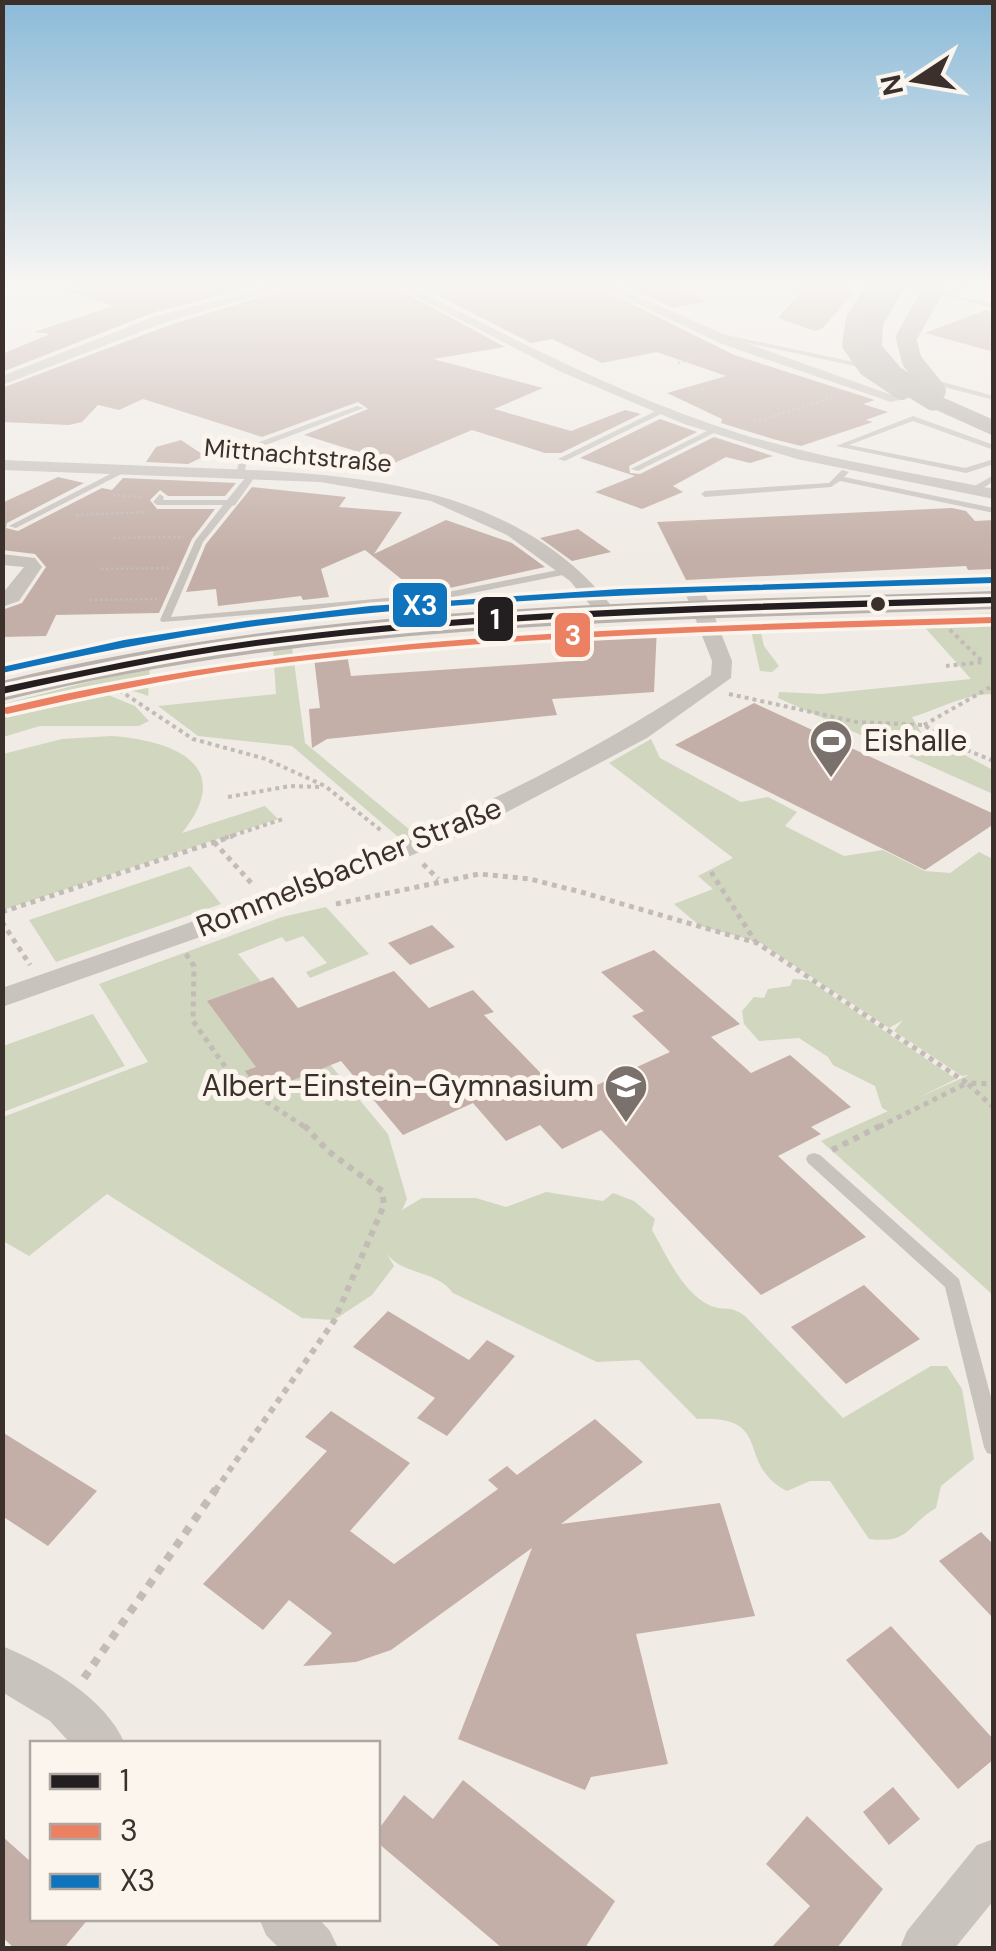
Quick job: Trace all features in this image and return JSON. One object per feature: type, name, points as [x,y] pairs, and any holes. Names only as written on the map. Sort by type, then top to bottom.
[{"type":"main road","points":[[878,376],[899,394]]},
{"type":"main road","points":[[899,376],[915,390],[993,431]]},
{"type":"main road","points":[[916,376],[993,431]]},
{"type":"main road","points":[[923,376],[936,391]]},
{"type":"main road","points":[[2,672],[116,649],[339,621],[994,583]]},
{"type":"main road","points":[[700,603],[994,600]]},
{"type":"main road","points":[[2,691],[186,651],[600,607]]},
{"type":"street","points":[[586,376],[720,431],[854,465],[994,494]]},
{"type":"street","points":[[830,376],[862,388],[899,394]]},
{"type":"street","name":"Mittnachtstraße","points":[[2,465],[246,473],[353,481],[435,497],[474,510],[513,531],[583,583],[600,607]]},
{"type":"street","points":[[2,558],[29,562],[33,567],[12,596],[2,601]]},
{"type":"street","name":"Rommelsbacher Straße","points":[[2,998],[406,850],[566,774],[678,710],[721,678],[722,661],[700,603]]},
{"type":"street","points":[[2,1667],[65,1706],[100,1741]]},
{"type":"street","points":[[924,1948],[994,1862]]},
{"type":"street","points":[[285,1921],[313,1948]]},
{"type":"lane","points":[[908,376],[994,398]]},
{"type":"lane","points":[[360,408],[246,450],[246,473],[232,503],[199,541],[165,620],[443,596],[568,570]]},
{"type":"lane","points":[[562,460],[667,409]]},
{"type":"lane","points":[[993,431],[913,418],[840,446],[966,470],[994,460]]},
{"type":"lane","points":[[634,469],[720,431]]},
{"type":"lane","points":[[706,494],[831,485],[854,465],[880,452]]},
{"type":"lane","points":[[12,526],[130,468]]},
{"type":"lane","points":[[974,490],[991,477]]},
{"type":"lane","points":[[838,478],[994,511]]},
{"type":"lane","points":[[160,497],[157,502],[232,503]]},
{"type":"lane","points":[[814,1159],[953,1284],[994,1447]]},
{"type":"path","points":[[720,431],[862,388]]},
{"type":"path","points":[[72,514],[106,518],[117,512]]},
{"type":"path","points":[[113,538],[193,537]]},
{"type":"path","points":[[101,569],[169,568]]},
{"type":"path","points":[[90,600],[168,598]]},
{"type":"path","points":[[933,614],[994,668]]},
{"type":"path","points":[[946,666],[983,662]]},
{"type":"path","points":[[924,725],[994,685]]},
{"type":"path","points":[[724,693],[857,722],[924,725],[954,745],[994,761]]},
{"type":"path","points":[[148,706],[193,739],[266,760],[325,786],[406,850]]},
{"type":"path","points":[[228,798],[290,786],[325,786]]},
{"type":"path","points":[[2,912],[283,820]]},
{"type":"path","points":[[214,842],[270,902]]},
{"type":"path","points":[[711,872],[757,943]]},
{"type":"path","points":[[334,904],[479,874],[530,879],[757,943],[968,1083],[994,1108]]},
{"type":"path","points":[[2,922],[34,971]]},
{"type":"path","points":[[65,1706],[334,1321],[384,1206],[382,1190],[328,1151],[302,1124],[236,1082],[193,1021],[194,966],[184,952],[200,946]]},
{"type":"path","points":[[814,1159],[968,1083],[994,1084]]},
{"type":"green space","points":[[993,613],[993,694],[962,699],[912,717],[921,732],[993,770],[993,794],[778,698],[779,692],[822,694],[971,679],[920,622],[761,633],[764,646],[779,666],[772,672],[760,671],[750,626]]},
{"type":"green space","points":[[292,647],[305,743],[416,835],[403,841],[292,746],[198,736],[158,706],[276,694],[273,649]]},
{"type":"green space","points":[[150,666],[148,696],[130,690],[94,688],[3,707],[3,704]]},
{"type":"green space","points":[[101,692],[135,706],[149,721],[139,726],[40,726],[3,737],[3,712]]},
{"type":"green space","points":[[112,736],[158,744],[191,761],[200,774],[203,790],[197,810],[182,833],[265,806],[278,819],[3,910],[3,754],[62,739]]},
{"type":"green space","points":[[651,739],[660,758],[741,802],[768,797],[797,812],[785,826],[844,856],[883,850],[925,871],[950,873],[979,852],[993,859],[993,1295],[821,1141],[969,1075],[962,1076],[894,1031],[903,1020],[889,1028],[759,942],[700,926],[674,904],[713,889],[698,876],[733,858],[609,763]]},
{"type":"green space","points":[[190,866],[221,904],[56,962],[29,920]]},
{"type":"green space","points":[[326,907],[369,954],[310,978],[306,972],[327,963],[303,936],[286,942],[282,937],[238,954],[388,1134],[407,1199],[402,1210],[422,1198],[476,1198],[506,1207],[546,1192],[603,1201],[613,1193],[634,1201],[655,1219],[652,1230],[691,1291],[709,1305],[745,1316],[843,1418],[931,1366],[947,1366],[962,1389],[974,1459],[941,1486],[936,1508],[900,1536],[869,1539],[830,1481],[810,1481],[787,1491],[771,1480],[746,1433],[737,1425],[697,1419],[639,1360],[597,1362],[453,1293],[446,1285],[402,1266],[387,1254],[394,1266],[372,1295],[334,1320],[302,1318],[107,1194],[29,1256],[3,1241],[3,1117],[148,1062],[99,984],[282,917]]},
{"type":"green space","points":[[793,979],[808,980],[956,1079],[889,1112],[882,1108],[875,1086],[833,1065],[828,1057],[799,1038],[759,1041],[744,1024],[742,1011],[754,997],[764,998],[768,989],[790,986]]},
{"type":"green space","points":[[93,1014],[125,1066],[3,1112],[3,1046]]},
{"type":"building","points":[[34,376],[498,376],[543,388],[494,409],[571,431],[625,410],[641,414],[561,453],[545,453],[472,430],[394,463],[304,435],[368,409],[358,402],[262,437],[143,399],[119,410],[98,405],[82,422],[69,425],[2,422],[2,388]]},
{"type":"building","points":[[726,376],[800,376],[875,400],[863,404],[888,412],[866,420],[873,422],[801,446],[721,423],[722,419],[667,393]]},
{"type":"building","points":[[660,419],[697,432],[629,466],[630,473],[640,474],[714,437],[773,456],[750,463],[726,457],[673,486],[683,492],[642,509],[595,492],[635,476],[580,458]]},
{"type":"building","points":[[181,440],[205,456],[188,464],[146,462],[156,447]]},
{"type":"building","points":[[58,477],[84,483],[7,523],[6,528],[18,531],[102,488],[112,490],[123,478],[236,483],[225,496],[168,496],[160,490],[150,500],[157,509],[215,509],[192,539],[159,613],[56,615],[46,636],[2,637],[2,610],[22,603],[46,567],[35,554],[2,550],[2,503]]},
{"type":"building","points":[[252,487],[346,497],[339,507],[402,512],[374,554],[446,520],[512,543],[545,567],[445,589],[439,585],[415,590],[365,550],[321,569],[329,597],[303,600],[301,596],[218,606],[216,589],[186,592],[206,544]]},
{"type":"building","points":[[952,508],[966,511],[975,521],[994,520],[994,569],[968,570],[966,566],[686,580],[657,522]]},
{"type":"building","points":[[578,529],[611,552],[572,561],[540,538]]},
{"type":"building","points":[[657,627],[654,692],[552,699],[557,715],[327,739],[312,748],[309,709],[320,708],[314,658],[347,655],[351,676],[574,661],[561,629]]},
{"type":"building","name":"Eishalle","points":[[754,703],[994,814],[994,824],[925,870],[675,745]]},
{"type":"building","points":[[432,925],[455,947],[410,965],[388,943]]},
{"type":"building","points":[[654,950],[740,1024],[711,1037],[751,1073],[790,1055],[851,1107],[811,1127],[821,1134],[778,1156],[866,1237],[761,1295],[601,1130],[562,1149],[540,1125],[506,1141],[473,1103],[403,1135],[341,1061],[260,1093],[245,1071],[256,1067],[207,1001],[273,977],[298,1008],[394,971],[429,1008],[473,990],[494,1012],[484,1015],[566,1099],[670,1052],[632,1016],[644,1011],[601,972]]},
{"type":"building","points":[[864,1285],[920,1339],[846,1384],[791,1327]]},
{"type":"building","points":[[388,1311],[469,1360],[487,1340],[515,1356],[447,1436],[417,1418],[435,1398],[353,1347]]},
{"type":"building","points":[[331,1411],[410,1463],[350,1531],[394,1564],[498,1489],[488,1480],[507,1466],[517,1475],[595,1419],[643,1462],[561,1524],[720,1503],[755,1616],[636,1634],[668,1764],[591,1777],[585,1790],[458,1739],[532,1548],[391,1650],[356,1662],[303,1666],[332,1633],[289,1600],[263,1630],[203,1584],[327,1451],[305,1437]]},
{"type":"building","points":[[2,1432],[97,1491],[48,1546],[2,1516]]},
{"type":"building","points":[[981,1532],[994,1545],[994,1619],[939,1561]]},
{"type":"building","points":[[891,1626],[994,1740],[994,1759],[958,1789],[846,1660]]},
{"type":"building","points":[[463,1780],[615,1901],[585,1948],[502,1948],[380,1845],[380,1827],[404,1795],[433,1819]]},
{"type":"building","points":[[893,1787],[920,1819],[889,1845],[863,1812]]},
{"type":"building","points":[[807,1816],[883,1889],[837,1948],[771,1948],[810,1906],[766,1864]]},
{"type":"building","points":[[2,1836],[30,1861],[30,1921],[86,1921],[64,1948],[14,1948],[2,1937]]},
{"type":"transit line","name":"X3","points":[[2,670],[124,644],[370,609],[620,592],[993,580]]},
{"type":"transit line","name":"1","points":[[2,691],[124,664],[246,644],[370,630],[620,612],[994,600]]},
{"type":"transit line","name":"3","points":[[7,710],[128,684],[373,649],[622,632],[994,620]]},
{"type":"place","name":"Eishalle","points":[[831,779]]},
{"type":"place","name":"Albert-Einstein-Gymnasium","points":[[626,1124]]}]
